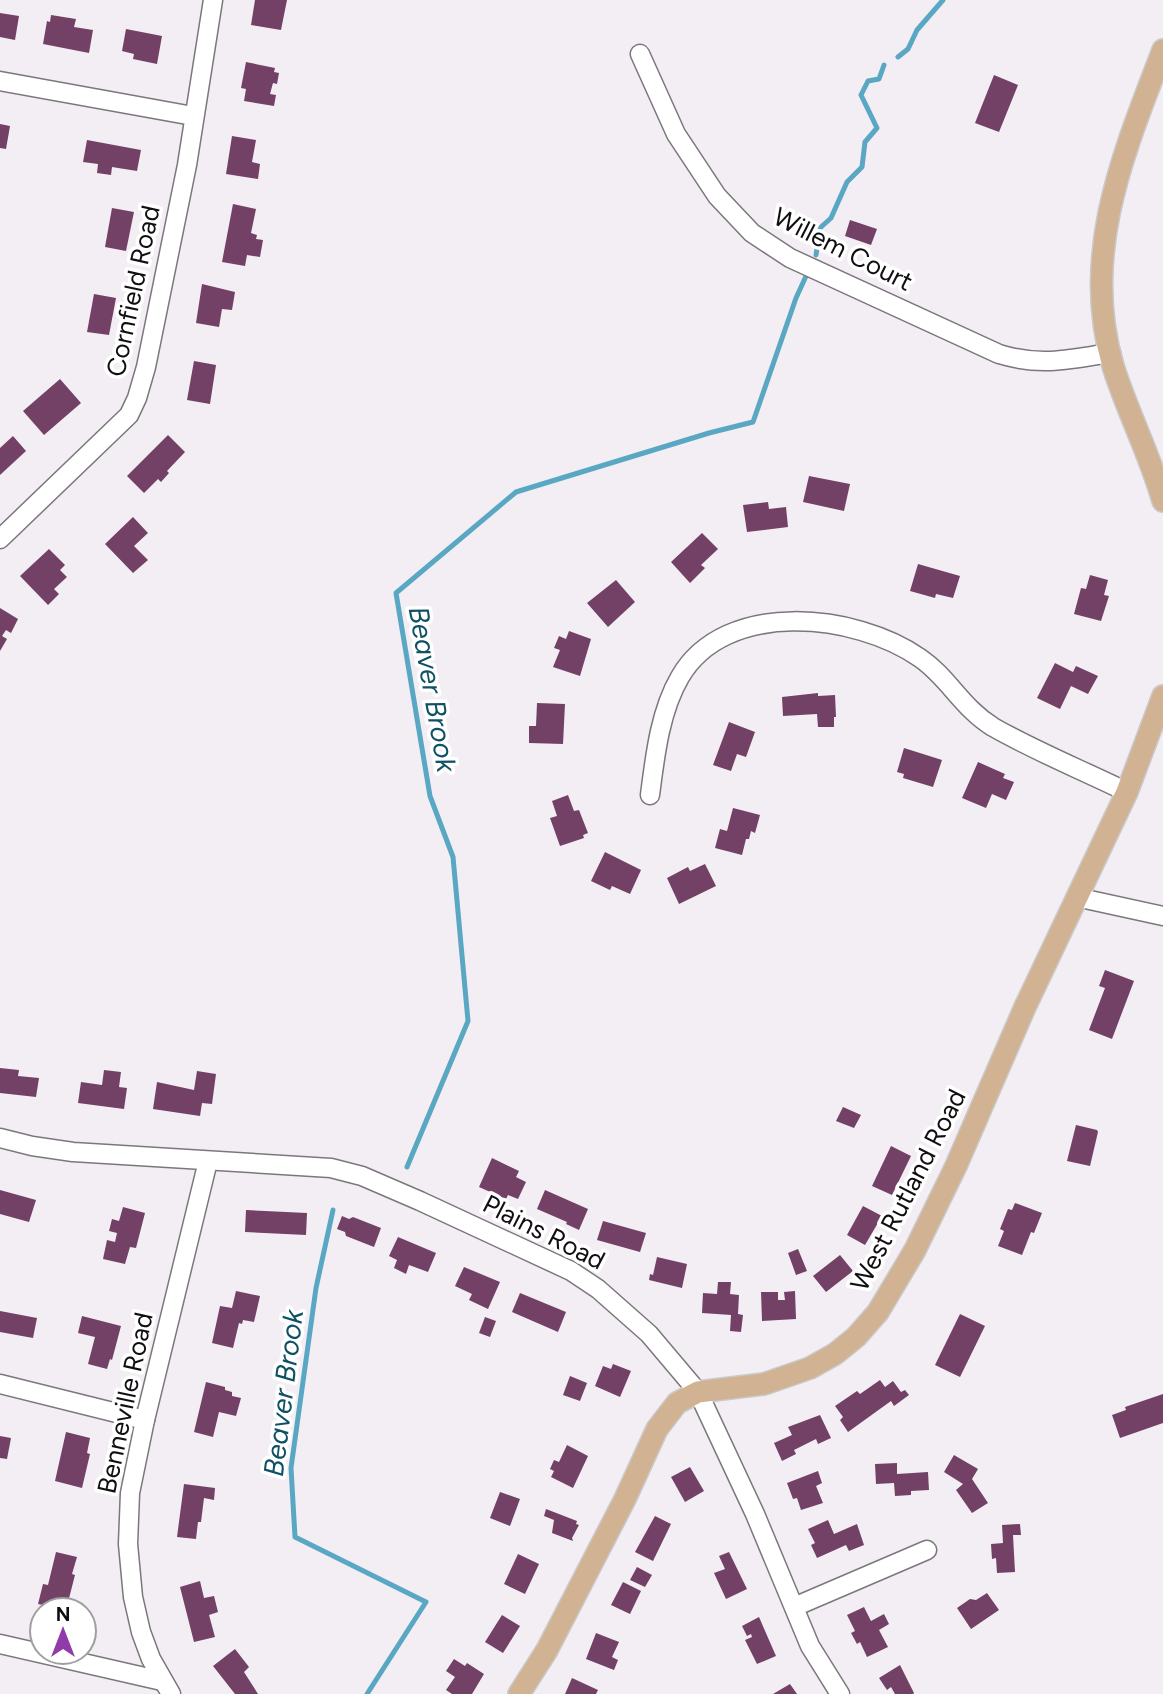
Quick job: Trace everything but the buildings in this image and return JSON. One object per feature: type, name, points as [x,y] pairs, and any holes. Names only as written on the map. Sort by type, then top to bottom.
[{"type":"main road","points":[[1163,50],[1118,170],[1105,228],[1101,280],[1111,353],[1163,501]]},
{"type":"main road","name":"West Rutland Road","points":[[519,1694],[547,1650],[625,1499],[657,1429],[677,1403],[698,1392],[764,1384],[810,1368],[835,1354],[856,1337],[878,1312],[915,1250],[950,1178],[1076,897],[1127,792],[1163,696]]},
{"type":"street","name":"Cornfield Road","points":[[0,539],[112,432],[128,415],[137,398],[184,178],[213,0]]},
{"type":"street","name":"Willem Court","points":[[640,54],[676,134],[717,196],[752,233],[790,258],[999,354],[1025,361],[1050,362],[1111,353]]},
{"type":"street","points":[[0,81],[193,116]]},
{"type":"street","points":[[650,795],[665,713],[680,676],[693,659],[711,644],[736,631],[792,622],[845,626],[905,649],[921,658],[967,708],[993,727],[1127,792]]},
{"type":"street","points":[[1076,897],[1163,916]]},
{"type":"street","name":"Plains Road","points":[[0,1138],[51,1150],[331,1168],[362,1176],[530,1250],[571,1271],[613,1301],[649,1334],[698,1392],[755,1514],[810,1646],[840,1694]]},
{"type":"street","name":"Benneville Road","points":[[167,1687],[151,1659],[133,1597],[128,1544],[130,1493],[208,1161]]},
{"type":"street","points":[[0,1384],[145,1420]]},
{"type":"street","points":[[794,1607],[927,1550]]},
{"type":"street","points":[[0,1644],[167,1687]]},
{"type":"waterway","name":"Beaver Brook","points":[[898,57],[908,49],[917,30],[943,0]]},
{"type":"waterway","name":"Beaver Brook","points":[[816,255],[820,228],[831,218],[847,182],[862,167],[865,142],[877,128],[861,95],[868,81],[879,79],[884,65]]},
{"type":"waterway","name":"Beaver Brook","points":[[407,1167],[468,1021],[453,857],[430,796],[396,593],[516,492],[753,422],[796,298],[807,274]]},
{"type":"waterway","name":"Beaver Brook","points":[[333,1210],[316,1288],[291,1468],[295,1537],[426,1602],[367,1694]]}]
